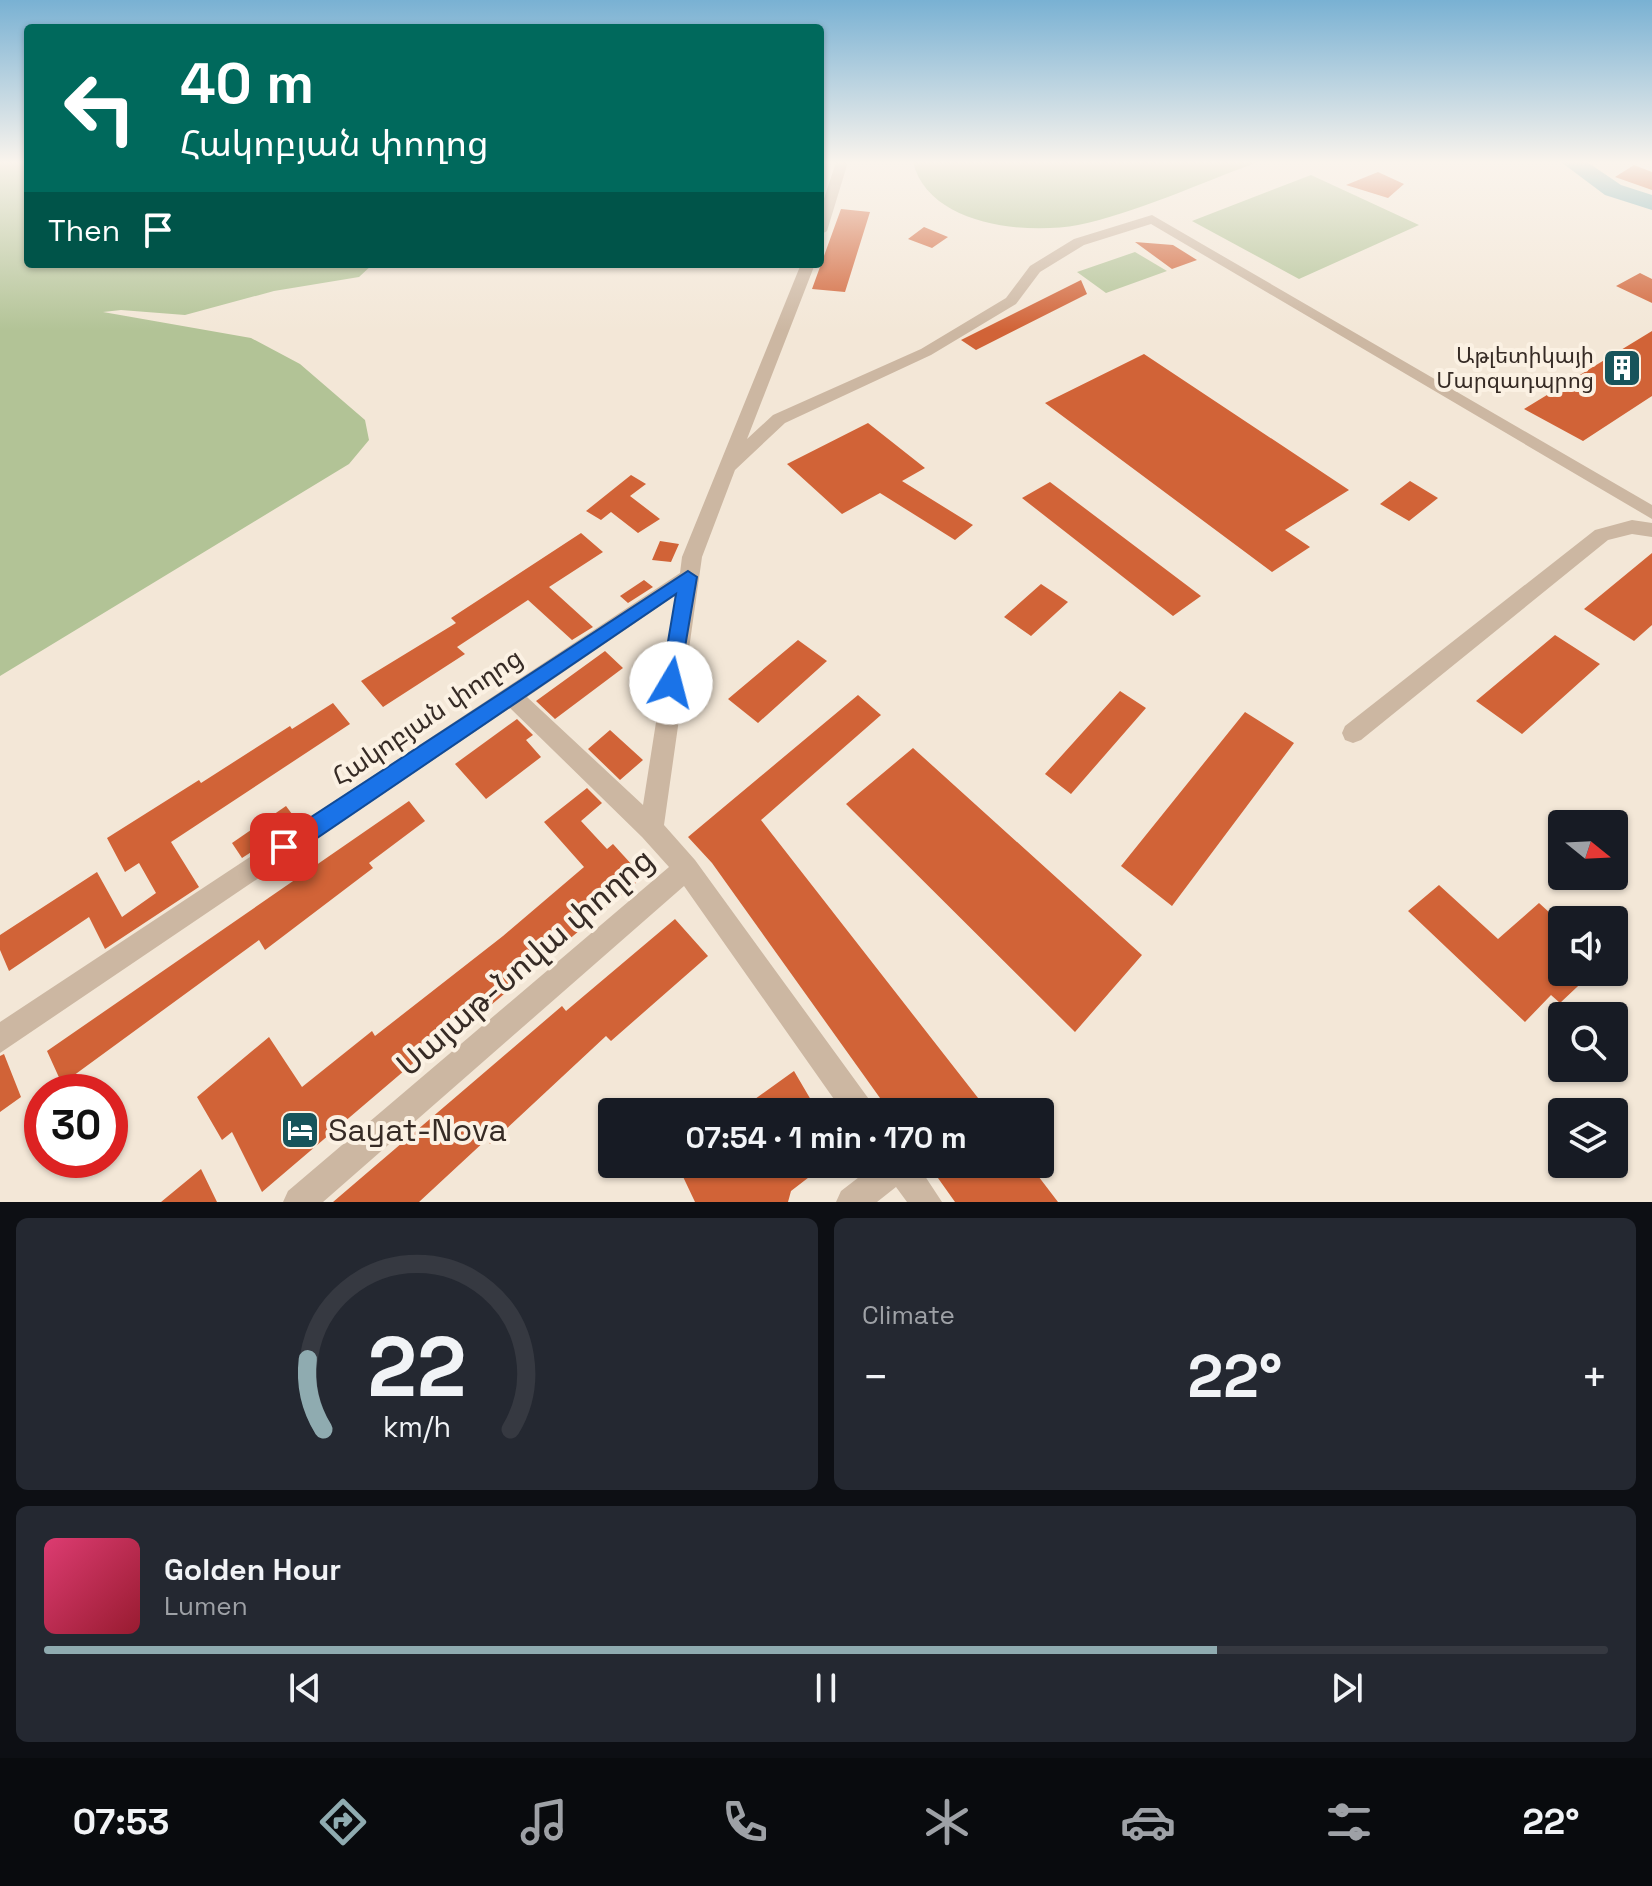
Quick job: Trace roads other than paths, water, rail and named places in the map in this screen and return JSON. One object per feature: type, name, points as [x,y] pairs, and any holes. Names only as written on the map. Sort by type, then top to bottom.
[{"type":"street","points":[[727,468],[779,419],[926,352],[1011,301],[1035,269],[1079,242],[1152,219],[1652,513]]},
{"type":"street","points":[[651,829],[688,577],[727,468],[806,268]]},
{"type":"street","points":[[1353,733],[1602,535],[1632,527],[1652,530]]},
{"type":"street","name":"Հակոբյան փողոց","points":[[0,1039],[688,577]]},
{"type":"street","points":[[510,694],[651,829],[686,868],[851,1098]]},
{"type":"street","name":"Սայաթ-Նովա փողոց","points":[[299,1202],[686,868]]},
{"type":"street","points":[[852,1202],[882,1178]]},
{"type":"street","points":[[909,1178],[926,1202]]},
{"type":"place","name":"Աթլետիկայի Մարզադպրոց","points":[[1622,368]]},
{"type":"place","name":"Sayat-Nova","points":[[300,1130]]}]
